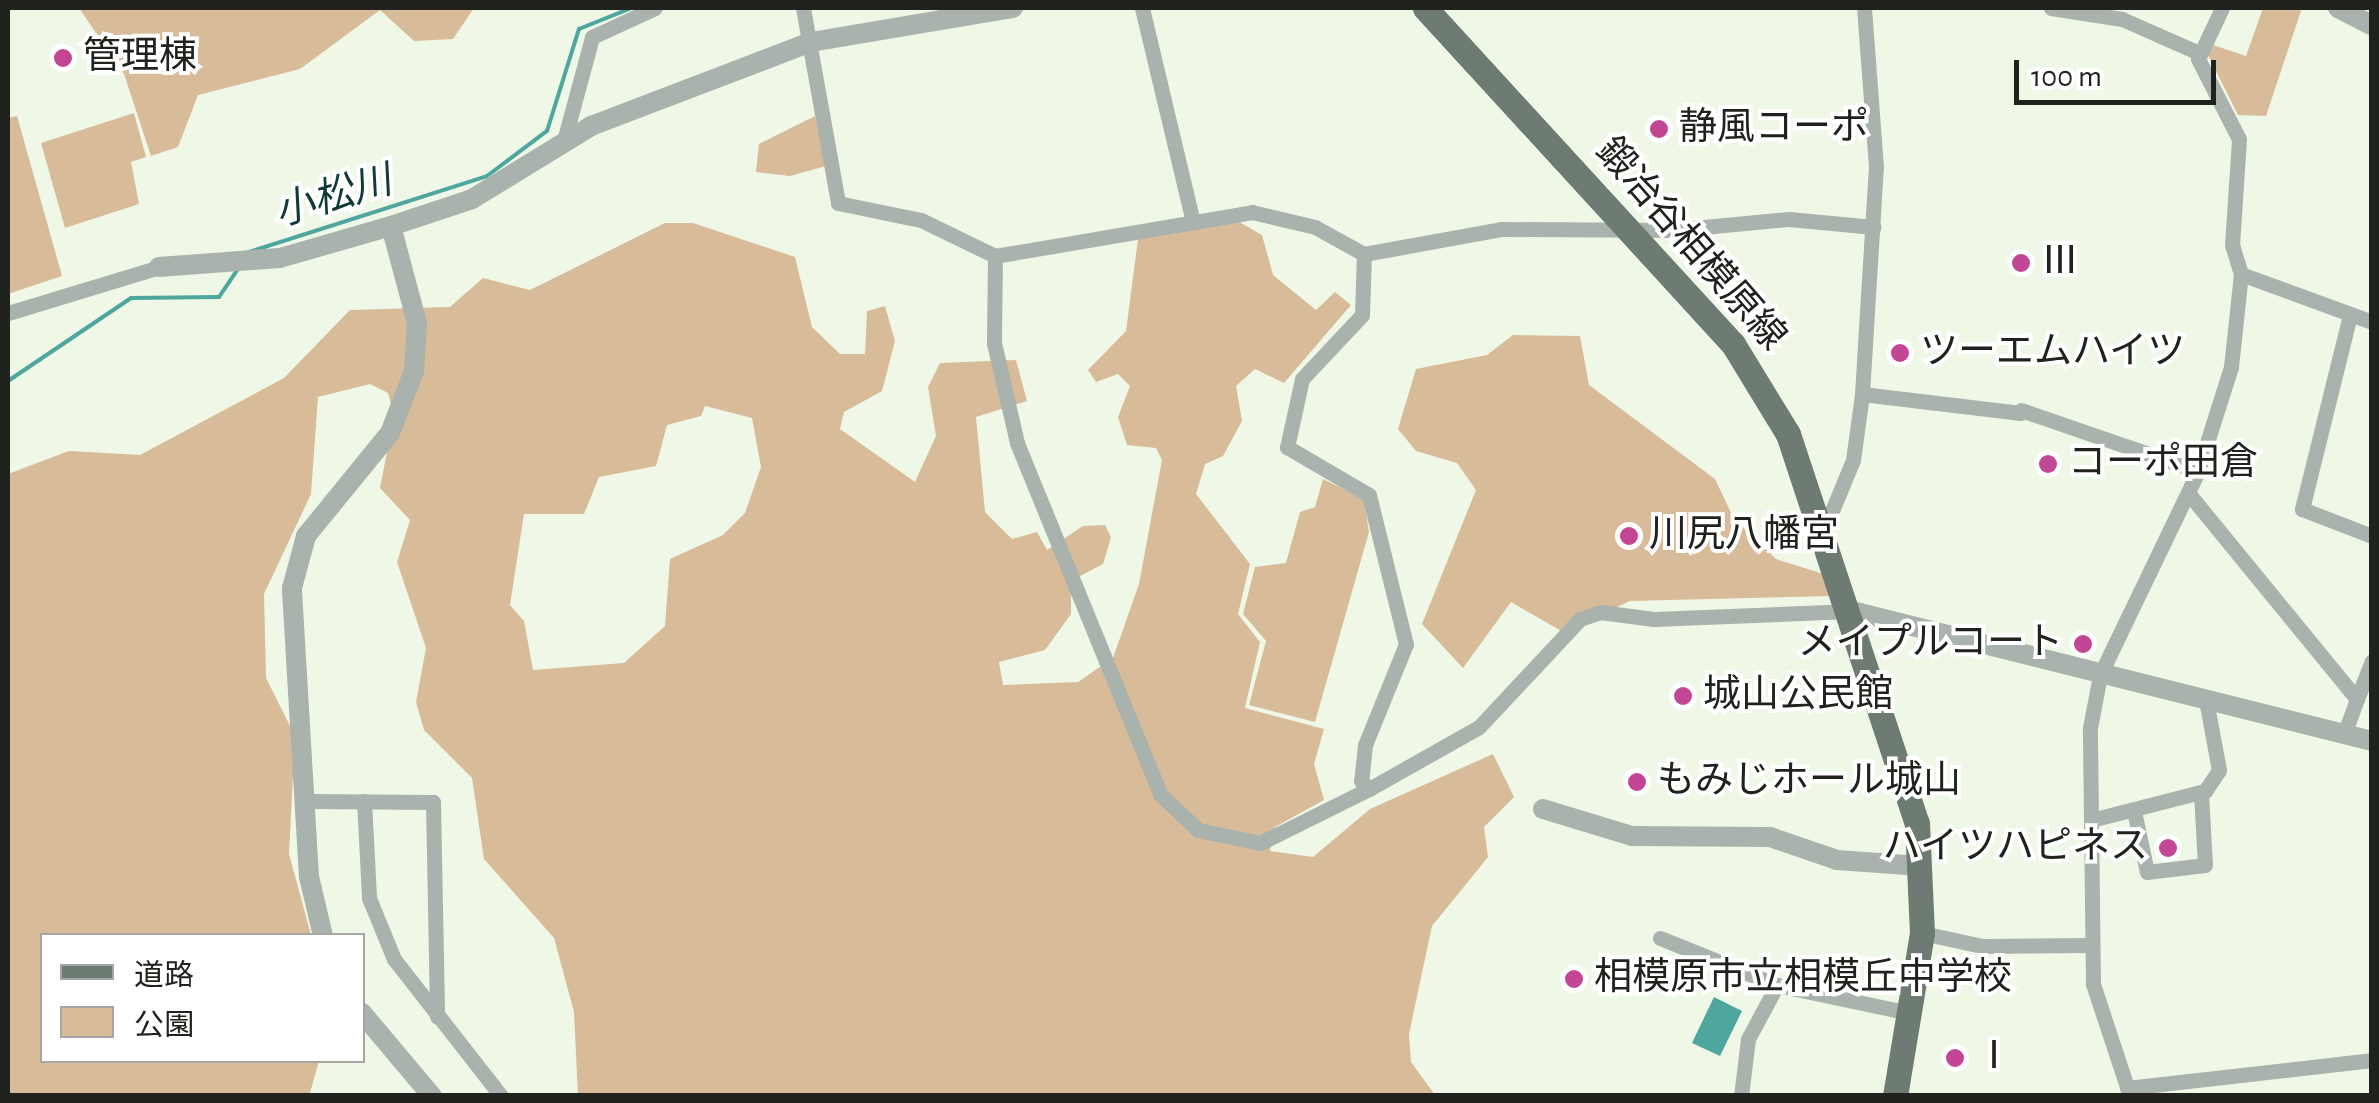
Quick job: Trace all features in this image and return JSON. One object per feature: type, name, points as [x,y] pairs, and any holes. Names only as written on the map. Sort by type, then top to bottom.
[{"type":"main road","name":"鍛冶谷相模原線","points":[[1425,8],[1630,229],[1757,376],[1824,530],[1909,786],[1921,866],[1922,933],[1895,1096]]},
{"type":"street","points":[[564,141],[592,38],[655,8]]},
{"type":"street","points":[[803,8],[838,203],[921,220],[994,256],[1192,218],[1284,216],[1364,254],[1502,229],[1630,229],[1789,220],[1874,227]]},
{"type":"street","points":[[8,313],[160,267],[252,262],[391,226],[472,199],[564,141],[811,42],[1013,8]]},
{"type":"street","points":[[1142,8],[1192,218]]},
{"type":"street","points":[[1824,530],[1853,460],[1862,394],[1874,227],[1864,8]]},
{"type":"street","points":[[2050,8],[2122,19],[2199,53],[2239,139],[2232,245],[2241,274],[2231,367],[2198,471],[2100,675],[2089,755],[2095,819],[2090,945],[2093,984],[2129,1092],[2372,1060]]},
{"type":"street","points":[[2199,53],[2222,8]]},
{"type":"street","points":[[2338,8],[2372,25]]},
{"type":"street","points":[[322,933],[309,877],[308,800],[292,588],[306,536],[390,432],[414,370],[417,323],[391,226]]},
{"type":"street","points":[[1364,254],[1362,314],[1302,379],[1287,447],[1369,496],[1406,644],[1366,745],[1361,781],[1369,789]]},
{"type":"street","points":[[994,256],[1001,393],[1160,794],[1198,830],[1260,843],[1369,789],[1479,726],[1580,620],[1852,611],[2372,741]]},
{"type":"street","points":[[2241,274],[2372,322]]},
{"type":"street","points":[[2350,315],[2302,509],[2372,536]]},
{"type":"street","points":[[1862,394],[2021,411],[2198,471]]},
{"type":"street","points":[[2188,494],[2356,699]]},
{"type":"street","points":[[2344,734],[2372,660]]},
{"type":"street","points":[[2134,811],[2147,872],[2204,865],[2202,794],[2218,770],[2206,700]]},
{"type":"street","points":[[2095,819],[2202,794]]},
{"type":"street","points":[[308,800],[432,802],[437,1016]]},
{"type":"street","points":[[364,802],[369,898],[394,959],[502,1096]]},
{"type":"street","points":[[1543,809],[1632,836],[1770,837],[1837,860],[1921,866]]},
{"type":"street","points":[[1922,933],[1982,946],[2090,945]]},
{"type":"street","points":[[1660,938],[1777,985],[1910,1012]]},
{"type":"street","points":[[1742,1096],[1748,1039],[1777,985]]},
{"type":"street","points":[[365,1017],[432,1096]]},
{"type":"green space","points":[[79,8],[474,8],[453,39],[414,41],[380,10],[300,69],[198,95],[178,147],[151,156],[124,74]]},
{"type":"green space","points":[[2263,8],[2302,8],[2266,116],[2238,115],[2208,55],[2213,45],[2246,56]]},
{"type":"green space","points":[[134,113],[146,157],[131,162],[139,204],[65,228],[41,143]]},
{"type":"green space","points":[[17,116],[62,276],[8,294],[8,118]]},
{"type":"green space","points":[[815,116],[826,166],[790,176],[756,172],[759,144]]},
{"type":"green space","points":[[1234,219],[1262,235],[1273,275],[1316,310],[1335,292],[1351,305],[1284,383],[1255,369],[1236,386],[1242,421],[1223,456],[1205,464],[1196,494],[1250,564],[1238,614],[1260,642],[1245,708],[1324,729],[1314,764],[1324,800],[1275,827],[1270,851],[1313,857],[1370,809],[1493,754],[1514,797],[1484,827],[1488,857],[1432,926],[1409,1034],[1411,1062],[1435,1095],[578,1095],[574,1012],[554,938],[484,859],[472,778],[424,730],[416,702],[426,648],[397,562],[410,520],[380,488],[394,416],[388,393],[370,384],[318,397],[311,494],[264,594],[266,678],[295,736],[289,854],[310,933],[40,933],[40,1063],[318,1063],[310,1093],[8,1096],[8,474],[69,451],[140,455],[284,378],[350,310],[450,307],[483,278],[530,290],[665,223],[693,223],[795,257],[812,327],[840,354],[865,354],[867,311],[885,306],[895,341],[882,391],[844,412],[840,429],[915,482],[936,436],[928,387],[940,363],[1016,360],[1027,401],[976,417],[985,512],[1012,539],[1037,532],[1047,550],[1083,526],[1105,525],[1111,537],[1103,564],[1071,581],[1071,614],[1045,650],[999,662],[1003,685],[1078,682],[1113,658],[1139,584],[1162,460],[1156,448],[1127,445],[1118,417],[1130,386],[1118,374],[1096,382],[1088,370],[1126,331],[1138,239]],"holes":[[[705,406],[752,418],[761,467],[745,513],[723,535],[670,559],[665,626],[624,663],[533,670],[524,621],[510,605],[524,514],[584,514],[599,477],[656,466],[667,425],[701,416]]]},
{"type":"green space","points":[[1513,335],[1580,336],[1589,385],[1715,479],[1734,519],[1776,559],[1827,575],[1831,596],[1630,601],[1563,632],[1511,602],[1463,668],[1422,624],[1476,490],[1457,463],[1416,451],[1398,429],[1416,369],[1487,355]]},
{"type":"green space","points":[[1323,479],[1364,499],[1369,532],[1315,722],[1249,705],[1266,641],[1243,614],[1255,567],[1286,563],[1300,512],[1315,507]]},
{"type":"water","points":[[1714,997],[1742,1011],[1720,1056],[1692,1043]]},
{"type":"waterway","name":"小松川","points":[[246,253],[487,176],[547,131],[579,29],[631,8]]},
{"type":"waterway","name":"小松川","points":[[8,381],[131,298],[219,297],[240,266]]},
{"type":"place","name":"管理棟","points":[[63,58]]},
{"type":"place","name":"静風コーポ","points":[[1659,129]]},
{"type":"place","name":"Ⅲ","points":[[2021,263]]},
{"type":"place","name":"ツーエムハイツ","points":[[1900,353]]},
{"type":"place","name":"コーポ田倉","points":[[2048,464]]},
{"type":"place","name":"川尻八幡宮","points":[[1629,536]]},
{"type":"place","name":"メイプルコート","points":[[2083,644]]},
{"type":"place","name":"城山公民館","points":[[1683,696]]},
{"type":"place","name":"もみじホール城山","points":[[1637,782]]},
{"type":"place","name":"ハイツハピネス","points":[[2168,848]]},
{"type":"place","name":"相模原市立相模丘中学校","points":[[1574,979]]},
{"type":"place","name":"Ⅰ","points":[[1955,1058]]}]
